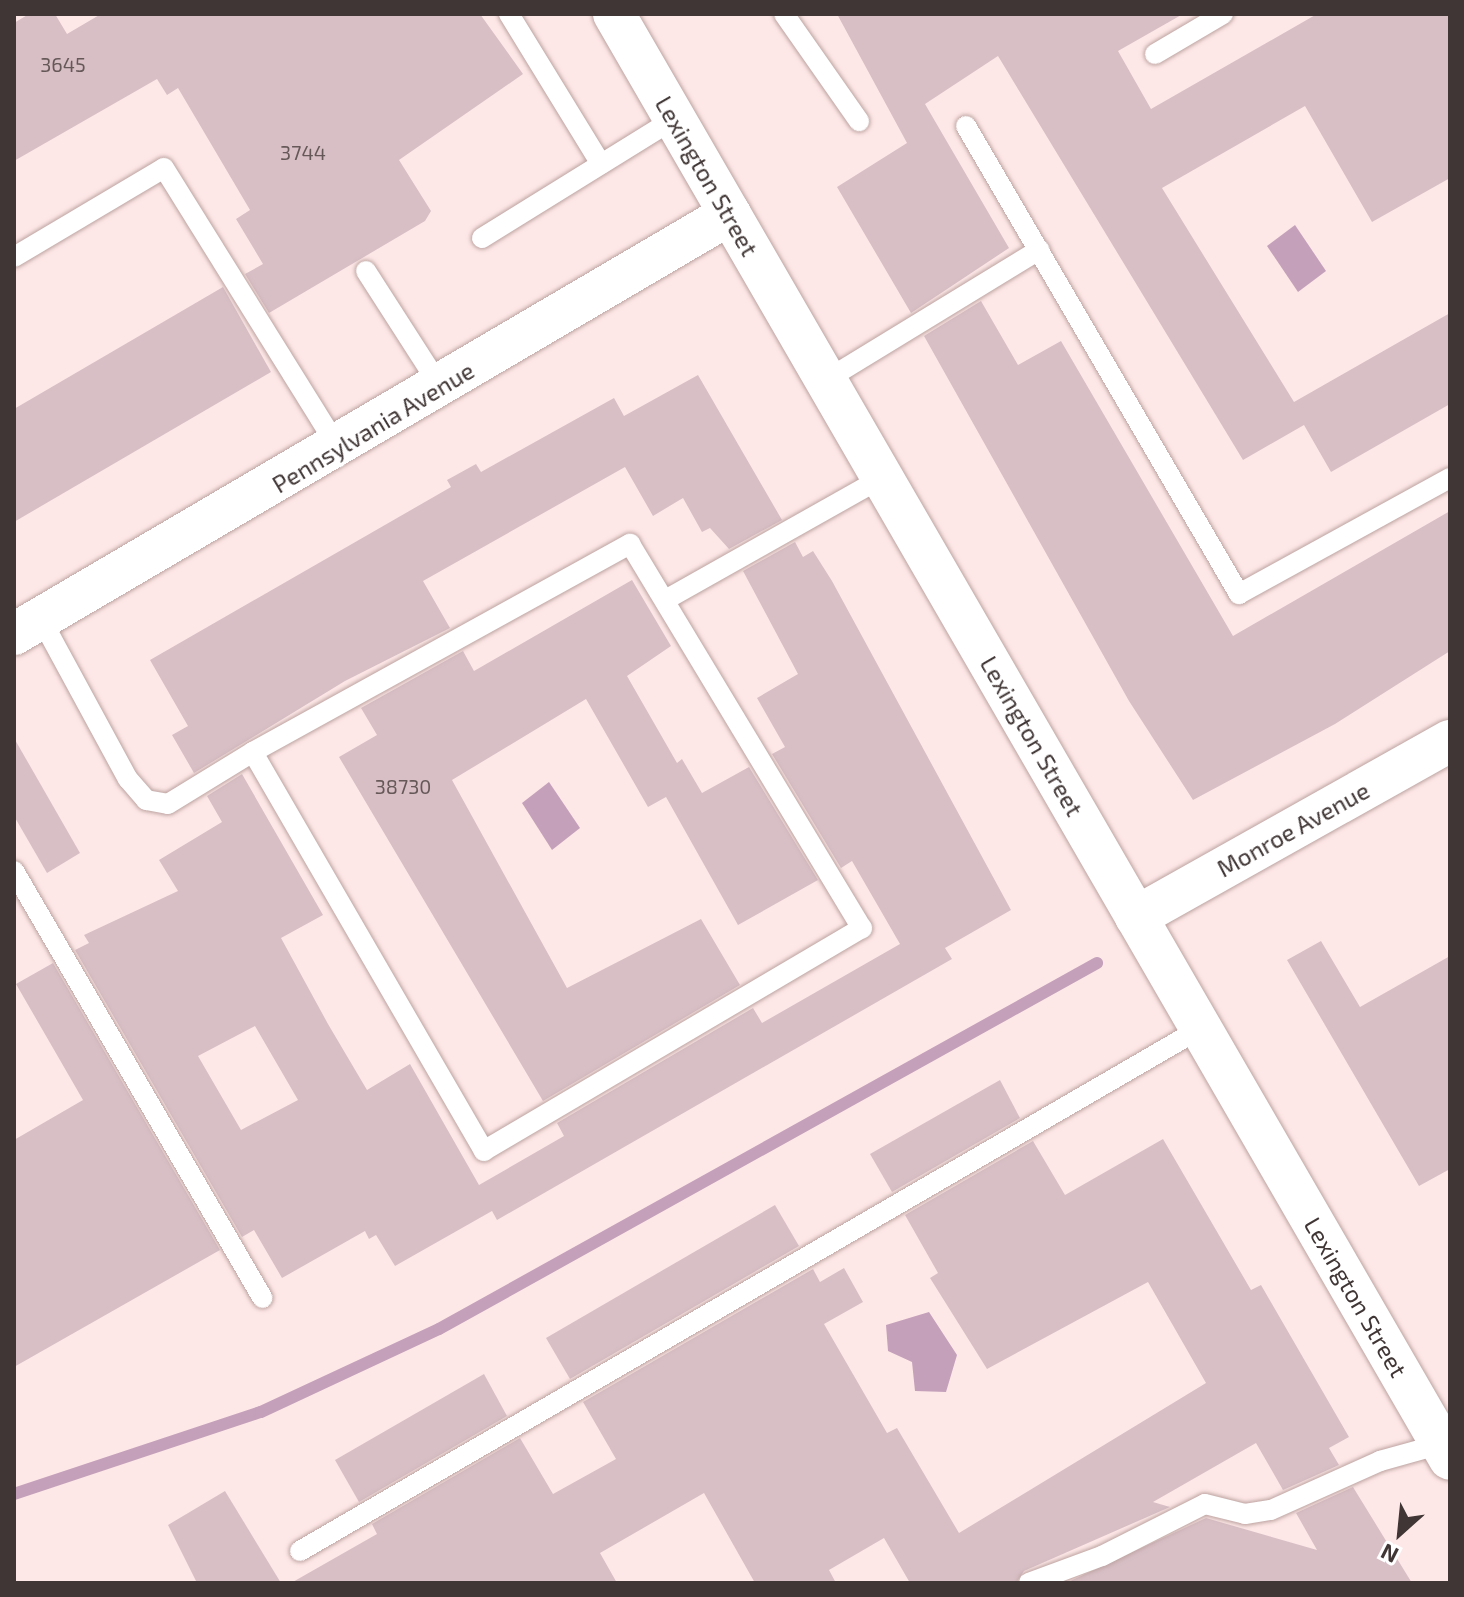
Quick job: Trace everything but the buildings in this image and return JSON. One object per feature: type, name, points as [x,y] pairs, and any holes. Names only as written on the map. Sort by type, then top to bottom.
[{"type":"street","name":"Lexington Street","points":[[614,14],[1446,1451]]},
{"type":"street","name":"Pennsylvania Avenue","points":[[27,626],[339,449],[730,214]]},
{"type":"street","name":"Monroe Avenue","points":[[1136,917],[1450,741]]},
{"type":"lane","points":[[509,14],[601,164]]},
{"type":"lane","points":[[784,14],[859,121]]},
{"type":"lane","points":[[1155,54],[1223,14]]},
{"type":"lane","points":[[482,238],[674,119]]},
{"type":"lane","points":[[966,126],[1239,594],[1450,478]]},
{"type":"lane","points":[[14,257],[164,168],[339,449]]},
{"type":"lane","points":[[826,380],[1039,250]]},
{"type":"lane","points":[[366,271],[441,388]]},
{"type":"lane","points":[[667,599],[882,478]]},
{"type":"lane","points":[[27,626],[146,800],[168,804],[253,752],[630,544],[667,599],[862,928],[484,1151],[253,752]]},
{"type":"lane","points":[[14,871],[263,1298]]},
{"type":"lane","points":[[300,1551],[1201,1028]]},
{"type":"lane","points":[[1029,1583],[1102,1556],[1205,1504],[1245,1514],[1271,1510],[1380,1461],[1446,1451]]},
{"type":"shaded area","points":[[1295,225],[1326,271],[1298,292],[1267,246]]},
{"type":"shaded area","points":[[549,782],[580,828],[552,850],[522,803]]},
{"type":"shaded area","points":[[929,1312],[957,1355],[946,1392],[915,1391],[912,1362],[888,1351],[886,1325]]},
{"type":"waterway","points":[[14,1494],[261,1412],[439,1329],[1097,963]]}]
